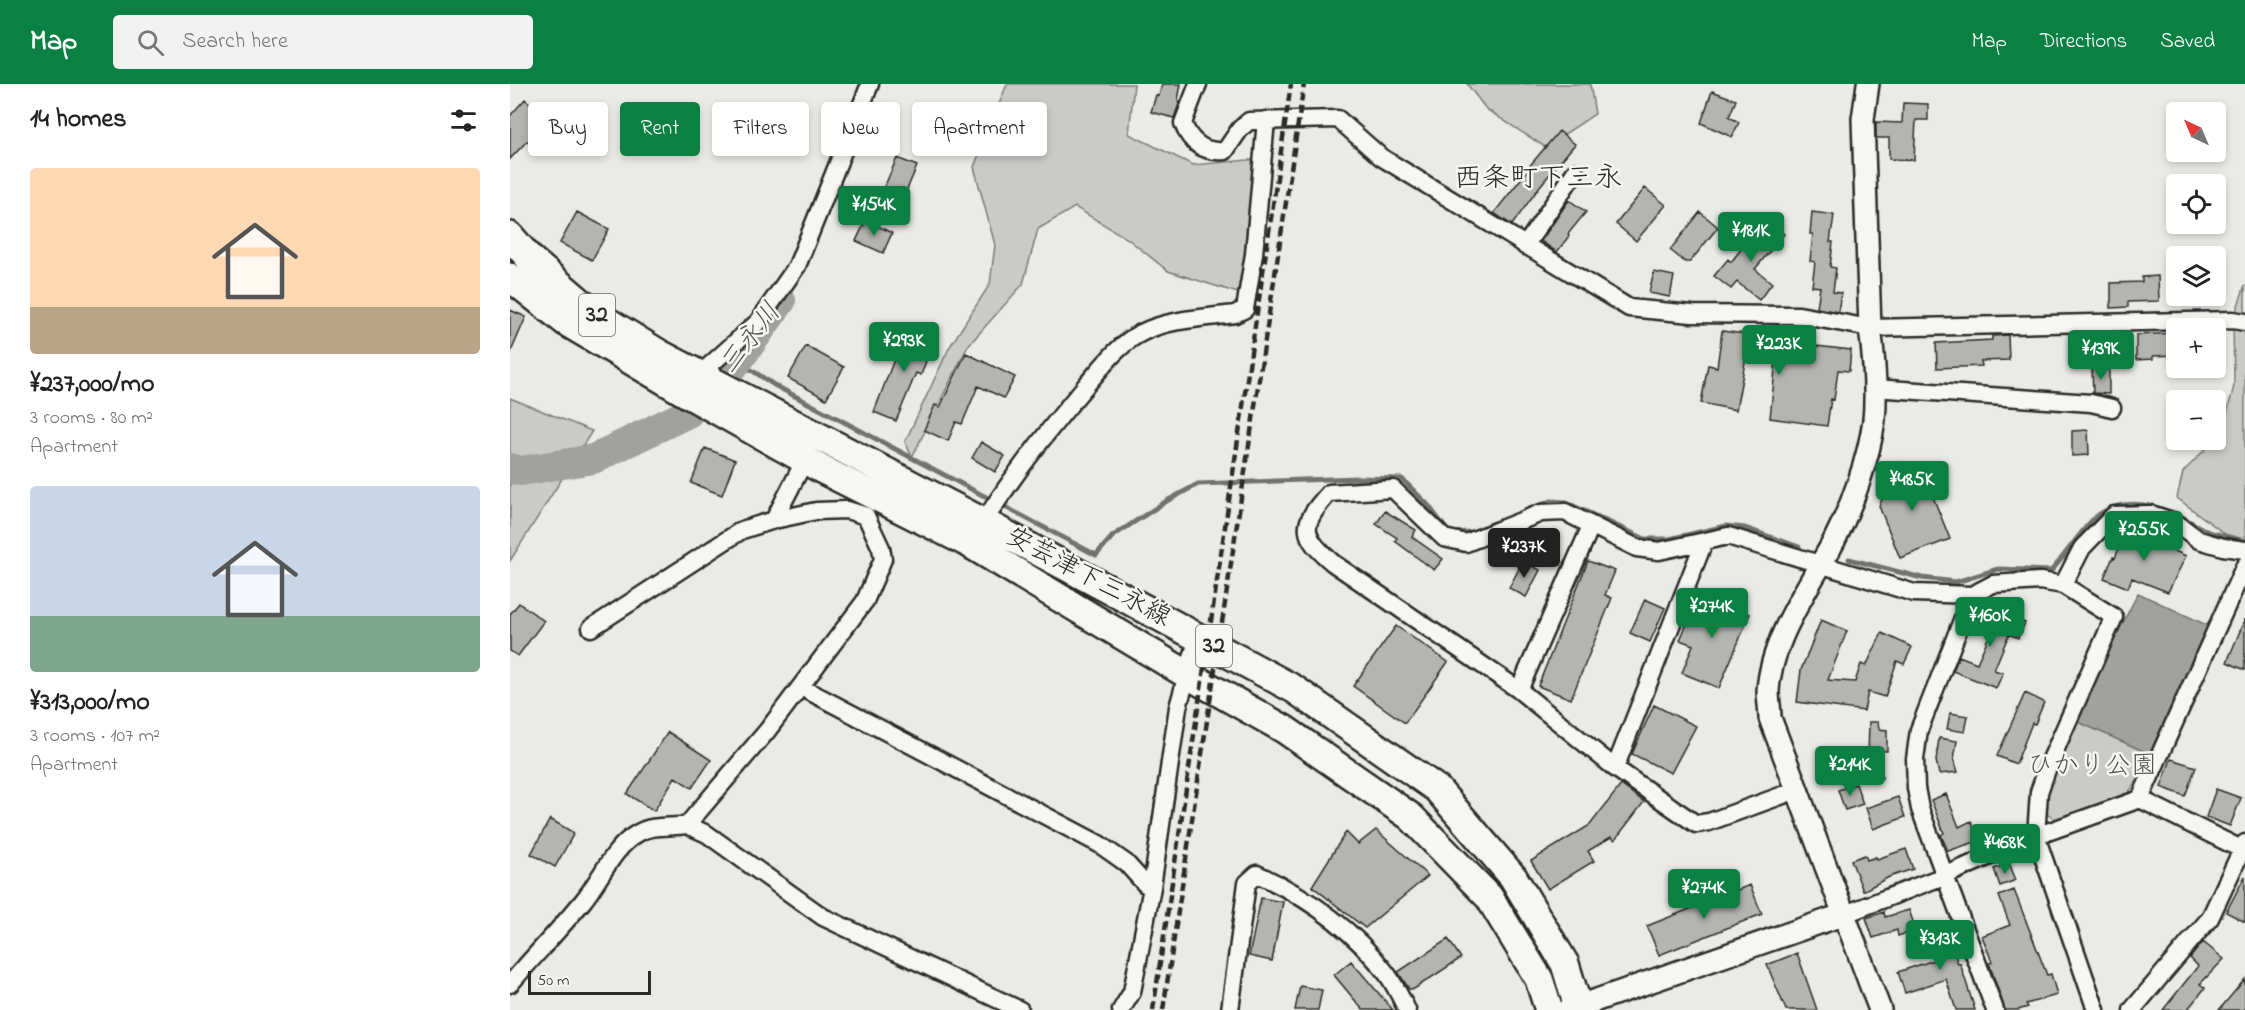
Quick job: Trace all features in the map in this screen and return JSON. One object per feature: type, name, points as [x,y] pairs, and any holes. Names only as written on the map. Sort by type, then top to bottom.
[{"type":"main road","name":"安芸津下三永線","points":[[510,236],[529,258],[592,312],[660,354],[689,382]]},
{"type":"main road","name":"安芸津下三永線","points":[[510,277],[566,322],[738,407],[816,435],[987,518],[1294,689],[1437,789],[1514,878],[1565,964],[1575,1009]]},
{"type":"main road","name":"安芸津下三永線","points":[[738,407],[805,460],[987,518],[1188,675],[1284,729],[1411,817],[1489,897],[1539,979],[1550,1010]]},
{"type":"street","points":[[689,382],[758,322],[797,266],[870,84]]},
{"type":"street","points":[[1198,84],[1183,123],[1192,141],[1201,147],[1215,152],[1225,151],[1240,129],[1249,121],[1338,119],[1381,157],[1629,308],[1692,314],[1799,315],[1870,328],[2233,320],[2245,322]]},
{"type":"street","points":[[1868,84],[1863,119],[1870,328],[1874,357],[1874,419],[1865,462],[1838,532],[1786,628],[1775,659],[1768,690],[1770,718],[1880,1010]]},
{"type":"street","points":[[987,518],[1070,405],[1112,356],[1130,339],[1156,327],[1235,314],[1245,309],[1254,254],[1266,120]]},
{"type":"street","points":[[1525,246],[1575,172]]},
{"type":"street","points":[[1874,388],[2091,403],[2112,408]]},
{"type":"street","points":[[774,520],[816,435]]},
{"type":"street","points":[[1797,790],[1709,822],[1696,824],[1616,768],[1519,690],[1315,547],[1307,531],[1311,513],[1329,493],[1393,489],[1444,538],[1466,543],[1541,513],[1565,512],[1637,548],[1659,551],[1728,536],[1914,592],[1972,596],[1993,584],[2040,581],[2063,585],[2114,617],[2039,792],[2036,836],[2096,1010]]},
{"type":"street","points":[[591,628],[742,530],[816,511],[847,510],[866,516],[881,548],[883,559],[865,601],[801,687],[687,825]]},
{"type":"street","points":[[2063,585],[2082,548],[2114,515],[2151,514],[2175,522],[2199,540],[2245,550]]},
{"type":"street","points":[[1519,690],[1591,526]]},
{"type":"street","points":[[1616,768],[1704,542]]},
{"type":"street","points":[[2140,799],[2245,565]]},
{"type":"street","points":[[1972,596],[1919,730],[1915,759],[1916,788],[1920,809],[1995,1010]]},
{"type":"street","points":[[1121,1010],[1132,992],[1152,886],[1178,707],[1198,637]]},
{"type":"street","points":[[801,687],[1099,844],[1126,863],[1145,884],[1152,886]]},
{"type":"street","points":[[1575,1009],[1845,914],[1944,876],[2036,836],[2140,799],[2244,848],[2210,918],[2132,1010]]},
{"type":"street","points":[[510,984],[584,900],[618,851],[630,839],[651,827],[687,825],[707,834],[823,917],[1020,1010]]},
{"type":"street","points":[[1230,1010],[1247,883],[1257,874],[1290,888],[1320,908],[1353,937],[1387,975],[1407,1010]]},
{"type":"green space","points":[[1007,84],[1134,84],[1129,134],[1193,165],[1259,159],[1241,294],[1168,271],[1128,239],[1075,207],[1038,229],[1023,284],[968,346],[912,457],[905,442],[949,348],[990,284],[995,245],[974,167],[978,156],[1047,156],[1047,102],[1000,102]]},
{"type":"green space","points":[[1467,84],[1590,84],[1595,114],[1545,147],[1486,109]]},
{"type":"green space","points":[[2245,285],[2245,539],[2229,537],[2177,498],[2183,472],[2204,450],[2226,450],[2226,417],[2234,386],[2233,320]]},
{"type":"green space","points":[[510,398],[592,431],[510,561]]},
{"type":"green space","name":"ひかり公園","points":[[2074,720],[2150,754],[2140,777],[2128,793],[2055,819],[2043,810],[2053,769]]},
{"type":"shaded area","points":[[2138,593],[2209,626],[2150,754],[2074,720]]},
{"type":"building","points":[[1162,84],[1181,84],[1178,100],[1180,101],[1174,118],[1151,112]]},
{"type":"building","points":[[1712,91],[1736,100],[1729,117],[1739,122],[1732,137],[1701,123]]},
{"type":"building","points":[[525,99],[528,102],[528,142],[510,159],[510,116]]},
{"type":"building","points":[[1903,103],[1928,104],[1928,120],[1916,120],[1914,160],[1889,159],[1889,138],[1876,138],[1876,122],[1902,123]]},
{"type":"building","points":[[1559,131],[1575,144],[1540,186],[1512,225],[1494,213]]},
{"type":"building","points":[[897,158],[917,166],[902,201],[882,192]]},
{"type":"building","points":[[1645,188],[1666,205],[1636,241],[1616,224]]},
{"type":"building","points":[[1569,200],[1586,212],[1557,252],[1541,241]]},
{"type":"building","points":[[577,212],[609,229],[592,260],[560,243]]},
{"type":"building","points":[[1700,212],[1718,227],[1690,262],[1685,262],[1670,250]]},
{"type":"building","points":[[1812,212],[1834,215],[1830,242],[1833,242],[1830,267],[1836,268],[1833,292],[1841,293],[1838,312],[1817,308],[1820,287],[1812,286],[1815,262],[1810,261],[1813,234],[1810,234]]},
{"type":"building","points":[[866,220],[892,233],[883,253],[856,241]]},
{"type":"building","points":[[1768,221],[1784,234],[1755,269],[1772,283],[1759,300],[1737,282],[1731,289],[1714,276],[1728,259],[1731,262],[1749,239],[1751,240]]},
{"type":"building","points":[[1654,272],[1674,276],[1670,297],[1649,293]]},
{"type":"building","points":[[2158,276],[2159,301],[2128,302],[2128,307],[2111,308],[2111,283],[2142,282],[2142,277]]},
{"type":"building","points":[[510,310],[526,317],[510,354]]},
{"type":"building","points":[[906,328],[934,339],[921,375],[916,373],[896,421],[874,412]]},
{"type":"building","points":[[1722,331],[1851,350],[1849,371],[1838,370],[1834,400],[1831,399],[1827,426],[1770,418],[1776,360],[1746,357],[1736,410],[1701,403],[1708,365],[1717,367]]},
{"type":"building","points":[[2166,334],[2166,355],[2136,360],[2136,335]]},
{"type":"building","points":[[2008,335],[2009,360],[1981,361],[1982,366],[1937,368],[1936,343],[1992,340],[1992,336]]},
{"type":"building","points":[[806,346],[844,367],[826,399],[788,378]]},
{"type":"building","points":[[966,353],[1015,377],[1004,398],[978,386],[962,424],[956,422],[948,441],[924,430],[935,405],[940,407]]},
{"type":"building","points":[[2092,369],[2109,369],[2109,394],[2093,393]]},
{"type":"building","points":[[2088,430],[2089,455],[2072,456],[2072,431]]},
{"type":"building","points":[[981,442],[1005,456],[995,472],[972,458]]},
{"type":"building","points":[[705,448],[735,460],[722,495],[691,483]]},
{"type":"building","points":[[1899,462],[1929,470],[1923,489],[1931,492],[1950,539],[1900,558],[1879,506]]},
{"type":"building","points":[[1385,511],[1416,530],[1412,537],[1443,559],[1434,570],[1395,541],[1397,538],[1376,524]]},
{"type":"building","points":[[2128,526],[2153,536],[2151,541],[2186,556],[2168,592],[2132,578],[2128,588],[2104,578]]},
{"type":"building","points":[[1523,561],[1540,570],[1526,597],[1509,588]]},
{"type":"building","points":[[1588,561],[1615,571],[1605,595],[1612,598],[1571,699],[1538,686]]},
{"type":"building","points":[[1700,593],[1750,614],[1719,688],[1682,673],[1693,645],[1680,640]]},
{"type":"building","points":[[1645,599],[1665,608],[1650,642],[1630,633]]},
{"type":"building","points":[[519,603],[544,621],[518,656],[510,651],[510,614]]},
{"type":"building","points":[[1982,607],[2025,623],[2018,638],[2009,634],[1994,670],[2003,673],[1996,688],[1953,671],[1959,656],[1977,663],[1992,629],[1976,622]]},
{"type":"building","points":[[2245,619],[2245,670],[2227,662]]},
{"type":"building","points":[[1821,620],[1847,631],[1828,680],[1855,682],[1861,664],[1866,666],[1882,633],[1912,647],[1904,664],[1897,661],[1885,697],[1868,692],[1864,711],[1797,702],[1801,670]]},
{"type":"building","points":[[1396,626],[1448,662],[1405,723],[1353,686]]},
{"type":"building","points":[[2025,693],[2044,702],[2035,724],[2032,723],[2016,764],[1997,756]]},
{"type":"building","points":[[1654,705],[1696,726],[1671,773],[1632,754]]},
{"type":"building","points":[[1950,713],[1968,716],[1965,732],[1947,729]]},
{"type":"building","points":[[1869,722],[1878,722],[1879,729],[1887,730],[1887,751],[1880,751],[1882,778],[1864,780],[1862,758],[1868,758]]},
{"type":"building","points":[[668,732],[711,760],[692,788],[675,777],[654,811],[627,794]]},
{"type":"building","points":[[1939,738],[1957,741],[1954,759],[1958,772],[1939,774],[1936,761]]},
{"type":"building","points":[[2171,759],[2196,767],[2185,796],[2161,787]]},
{"type":"building","points":[[1856,784],[1863,804],[1845,810],[1838,790]]},
{"type":"building","points":[[1621,785],[1644,802],[1615,840],[1611,837],[1588,851],[1594,861],[1548,889],[1531,861],[1590,825]]},
{"type":"building","points":[[2216,789],[2241,798],[2230,826],[2206,817]]},
{"type":"building","points":[[1946,794],[1959,827],[1971,821],[1978,841],[1948,851],[1941,835],[1944,833],[1931,800]]},
{"type":"building","points":[[1898,797],[1905,817],[1873,829],[1866,808]]},
{"type":"building","points":[[550,819],[574,833],[555,867],[531,854]]},
{"type":"building","points":[[1376,830],[1428,876],[1365,928],[1312,886],[1346,832],[1358,844]]},
{"type":"building","points":[[1906,849],[1913,869],[1889,877],[1863,891],[1851,860],[1865,855],[1867,860],[1876,857],[1877,859]]},
{"type":"building","points":[[2009,863],[2016,880],[2000,886],[1994,869]]},
{"type":"building","points":[[2245,876],[2245,922],[2226,912]]},
{"type":"building","points":[[1750,885],[1762,914],[1659,955],[1647,926]]},
{"type":"building","points":[[2014,890],[2047,975],[2051,974],[2057,995],[2026,1004],[2028,1007],[2018,1010],[2005,1010],[1989,963],[1992,962],[1982,936],[2010,925],[1999,896]]},
{"type":"building","points":[[1261,898],[1283,902],[1272,961],[1249,956]]},
{"type":"building","points":[[1909,910],[1916,930],[1898,936],[1897,930],[1873,938],[1866,918],[1884,912],[1885,917]]},
{"type":"building","points":[[1945,925],[1975,1010],[1956,1010],[1946,979],[1905,993],[1898,972],[1937,959],[1928,931]]},
{"type":"building","points":[[1448,939],[1461,958],[1414,989],[1409,989],[1398,972]]},
{"type":"building","points":[[2203,942],[2224,959],[2200,984],[2205,988],[2187,1010],[2163,1010],[2198,966],[2190,958]]},
{"type":"building","points":[[1797,953],[1817,1010],[1786,1010],[1767,965]]},
{"type":"building","points":[[1351,961],[1393,1010],[1363,1010],[1334,975]]},
{"type":"building","points":[[2245,979],[2245,1010],[2219,1010]]},
{"type":"building","points":[[1300,986],[1322,990],[1318,1010],[1295,1010]]},
{"type":"waterway","name":"三永川","points":[[510,468],[521,471],[593,459],[688,413],[738,361],[781,301]]},
{"type":"waterway","points":[[738,361],[774,385],[1096,555],[1113,536],[1165,502],[1198,484],[1357,478],[1402,479],[1428,505],[1449,533],[1471,532],[1482,528]]},
{"type":"waterway","points":[[1536,507],[1551,501],[1565,502],[1645,539],[1669,539],[1726,526],[1745,528],[1799,547]]},
{"type":"waterway","points":[[1849,559],[1922,578],[1956,582],[1998,569],[2051,571],[2090,523],[2111,508],[2137,505],[2155,507],[2171,513]]},
{"type":"waterway","points":[[2180,516],[2208,532],[2245,541]]},
{"type":"railway","points":[[1153,1010],[1291,84]]},
{"type":"railway","points":[[1163,1010],[1304,84]]},
{"type":"district","name":"西条町下三永","points":[[1538,179]]}]
